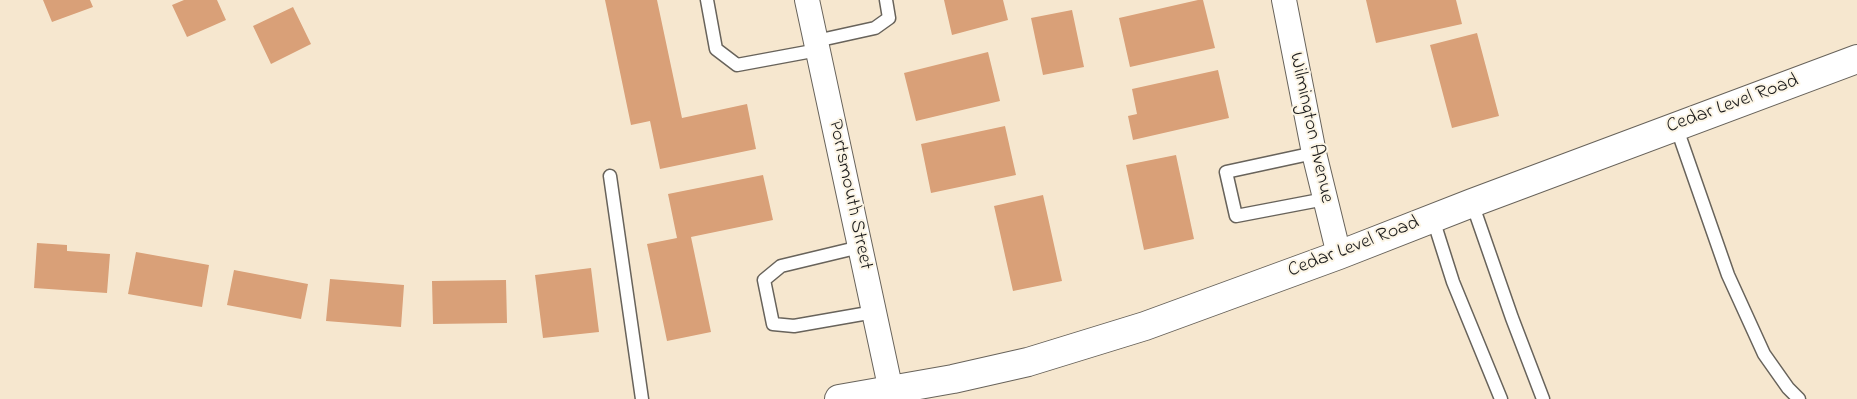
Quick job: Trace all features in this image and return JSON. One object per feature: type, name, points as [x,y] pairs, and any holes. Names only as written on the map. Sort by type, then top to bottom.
[{"type":"main road","name":"Cedar Level Road","points":[[839,399],[953,379],[1028,362],[1154,322],[1338,255],[1857,59]]},
{"type":"street","name":"Portsmouth Street","points":[[807,0],[891,391]]},
{"type":"street","name":"Wilmington Avenue","points":[[1284,0],[1314,152],[1338,255]]},
{"type":"lane","points":[[707,0],[716,49],[737,65],[817,46],[875,28],[889,18],[886,0]]},
{"type":"lane","points":[[1676,126],[1728,275],[1764,354],[1788,388],[1799,399]]},
{"type":"lane","points":[[1314,152],[1226,172],[1236,216],[1325,198]]},
{"type":"lane","points":[[610,176],[642,399]]},
{"type":"lane","points":[[1472,203],[1512,318],[1543,399]]},
{"type":"lane","points":[[1433,219],[1452,282],[1501,399]]},
{"type":"lane","points":[[860,247],[780,266],[764,280],[773,324],[794,326],[874,312]]},
{"type":"building","points":[[43,0],[90,0],[93,7],[52,22]]},
{"type":"building","points":[[184,0],[217,0],[226,20],[187,37],[172,5]]},
{"type":"building","points":[[605,0],[657,0],[682,118],[747,104],[756,149],[660,169],[650,121],[631,125]]},
{"type":"building","points":[[944,0],[1003,0],[1008,20],[952,35]]},
{"type":"building","points":[[1203,0],[1215,48],[1130,67],[1119,18]]},
{"type":"building","points":[[1366,0],[1456,0],[1462,24],[1376,43]]},
{"type":"building","points":[[293,7],[311,44],[271,64],[253,26]]},
{"type":"building","points":[[1072,10],[1084,67],[1043,75],[1031,18]]},
{"type":"building","points":[[1477,33],[1499,116],[1452,128],[1430,45]]},
{"type":"building","points":[[988,52],[1000,101],[916,121],[904,73]]},
{"type":"building","points":[[1218,70],[1229,118],[1133,140],[1128,116],[1137,114],[1132,89]]},
{"type":"building","points":[[1005,126],[1016,175],[931,193],[921,144]]},
{"type":"building","points":[[1176,155],[1194,239],[1144,250],[1126,165]]},
{"type":"building","points":[[763,175],[773,220],[691,237],[711,332],[667,341],[647,244],[677,238],[668,194]]},
{"type":"building","points":[[1043,195],[1062,281],[1013,291],[994,206]]},
{"type":"building","points":[[37,243],[67,245],[67,251],[110,254],[107,293],[34,288]]},
{"type":"building","points":[[136,252],[209,265],[202,307],[128,294]]},
{"type":"building","points":[[591,268],[599,332],[543,338],[535,275]]},
{"type":"building","points":[[234,270],[308,284],[301,319],[227,305]]},
{"type":"building","points":[[330,279],[404,285],[401,327],[326,321]]},
{"type":"building","points":[[506,280],[507,323],[433,324],[432,281]]}]
